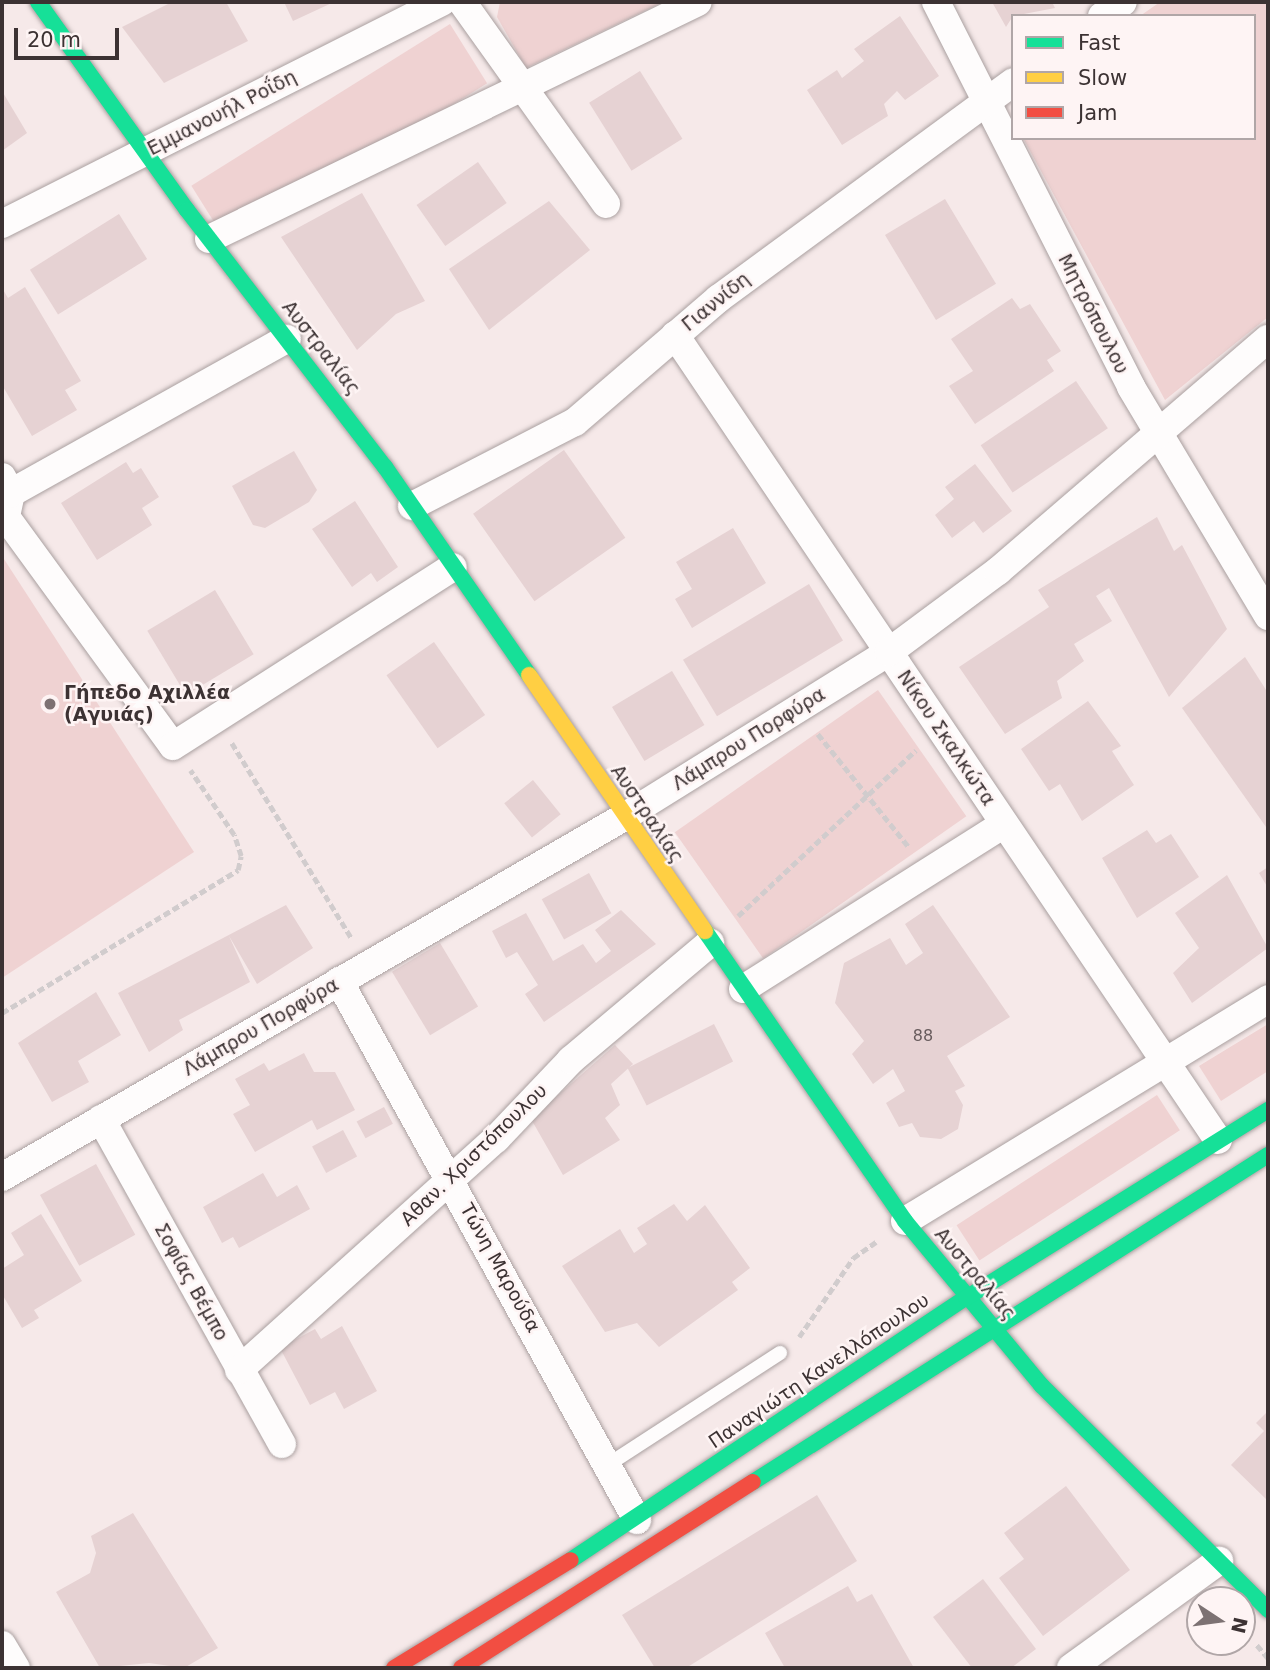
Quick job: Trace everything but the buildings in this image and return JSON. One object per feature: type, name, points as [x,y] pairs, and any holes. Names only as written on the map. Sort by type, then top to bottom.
[{"type":"main road","name":"Αυστραλίας","points":[[38,2],[144,152],[412,506],[710,943],[905,1222],[1041,1385],[1268,1610]]},
{"type":"main road","name":"Παναγιώτη Κανελλόπουλου","points":[[394,1668],[637,1520],[966,1298],[1268,1110]]},
{"type":"main road","points":[[461,1668],[991,1327],[1268,1155]]},
{"type":"street","name":"Εμμανουήλ Ροΐδη","points":[[2,224],[442,2]]},
{"type":"street","points":[[462,2],[519,89],[606,204]]},
{"type":"street","points":[[209,239],[698,2]]},
{"type":"street","name":"Μητρόπουλου","points":[[936,2],[1157,436],[1268,616]]},
{"type":"street","points":[[1105,14],[1123,2]]},
{"type":"street","name":"Γιαννίδη","points":[[412,506],[575,422],[675,335],[1011,83]]},
{"type":"street","name":"Νίκου Σκαλκώτα","points":[[675,335],[1218,1140]]},
{"type":"street","points":[[287,339],[5,502],[173,747],[453,567]]},
{"type":"street","name":"Λάμπρου Πορφύρα","points":[[2,1177],[624,817],[889,652],[998,571],[1268,339]]},
{"type":"street","points":[[743,989],[1004,824]]},
{"type":"street","name":"Αθαν. Χριστόπουλου","points":[[239,1370],[452,1180],[571,1060],[710,943]]},
{"type":"street","name":"Τώνη Μαρούδα","points":[[339,981],[452,1180],[637,1520]]},
{"type":"street","points":[[905,1222],[1268,999]]},
{"type":"street","name":"Σοφίας Βέμπο","points":[[101,1119],[282,1444]]},
{"type":"street","points":[[1071,1668],[1219,1560]]},
{"type":"street","points":[[2,1645],[16,1668]]},
{"type":"lane","points":[[608,1464],[780,1353]]},
{"type":"path","points":[[799,708],[864,795],[929,871]]},
{"type":"path","points":[[217,719],[368,965]]},
{"type":"path","points":[[710,943],[864,795],[940,729]]},
{"type":"path","points":[[2,1013],[238,870],[241,856],[234,835],[173,747]]},
{"type":"path","points":[[780,1353],[820,1314],[853,1258],[905,1222]]},
{"type":"shaded area","points":[[500,2],[663,2],[526,68],[497,17]]},
{"type":"shaded area","points":[[1160,2],[1268,2],[1268,317],[1165,400],[1024,140],[1256,140],[1256,14],[1143,14]]},
{"type":"shaded area","points":[[450,24],[487,83],[228,245],[191,186]]},
{"type":"shaded area","name":"Γήπεδο Αχιλλέα (Αγυιάς)","points":[[2,556],[194,852],[2,978]]},
{"type":"shaded area","points":[[878,690],[966,816],[763,958],[675,832]]},
{"type":"shaded area","points":[[1268,1024],[1268,1071],[1221,1101],[1199,1066]]},
{"type":"shaded area","points":[[1157,1095],[1180,1130],[979,1260],[957,1225]]},
{"type":"traffic: fast","points":[[38,2],[187,210],[385,467],[529,675]]},
{"type":"traffic: fast","points":[[705,931],[905,1221],[1041,1385],[1268,1610]]},
{"type":"traffic: fast","points":[[571,1560],[966,1298],[1268,1110]]},
{"type":"traffic: fast","points":[[753,1482],[1268,1155]]},
{"type":"traffic: slow","points":[[529,675],[705,931]]},
{"type":"traffic: jam","points":[[461,1668],[753,1482]]},
{"type":"traffic: jam","points":[[394,1668],[571,1560]]},
{"type":"place","name":"Γήπεδο Αχιλλέα (Αγυιάς)","points":[[50,704]]}]
